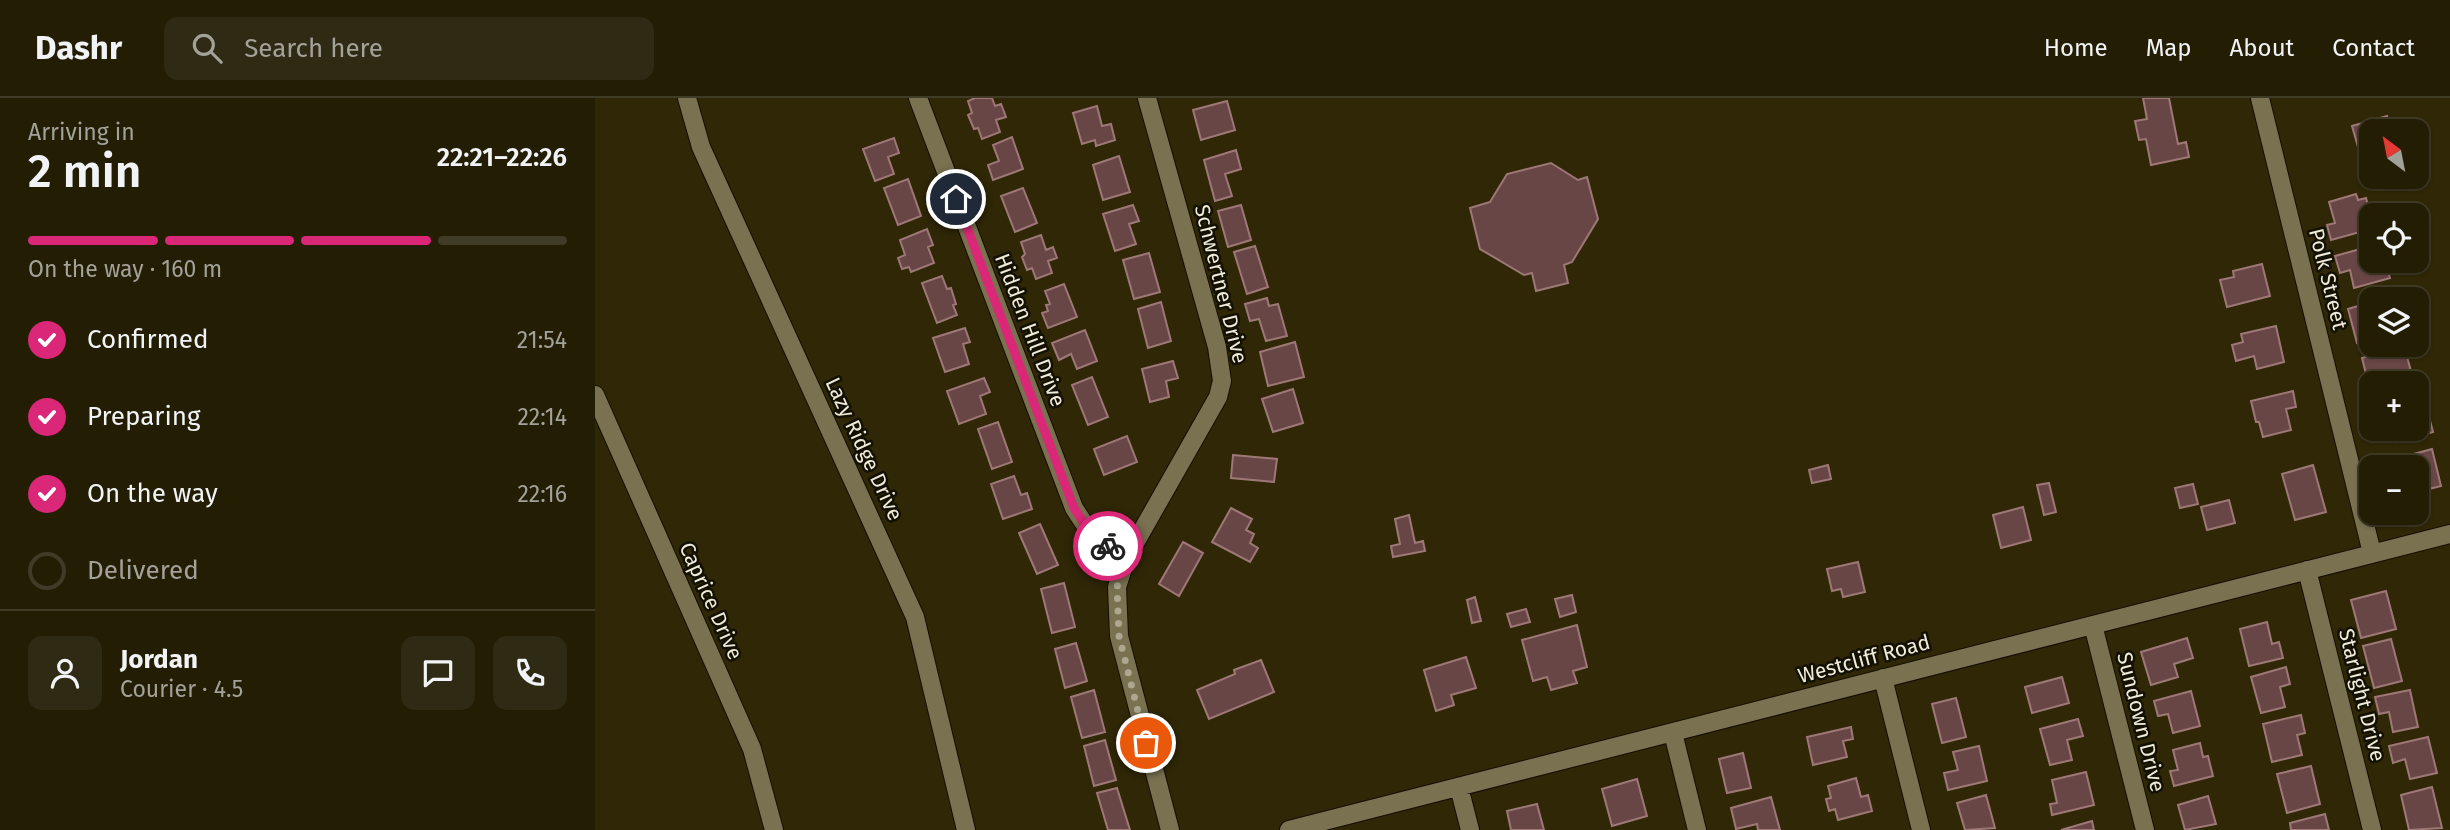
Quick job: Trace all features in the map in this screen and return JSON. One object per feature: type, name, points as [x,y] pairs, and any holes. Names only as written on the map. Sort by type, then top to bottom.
[{"type":"street","name":"Lazy Ridge Drive","points":[[687,98],[701,147],[915,617],[966,830]]},
{"type":"street","name":"Hidden Hill Drive","points":[[918,98],[1074,508],[1089,531],[1126,559]]},
{"type":"street","name":"Schwertner Drive","points":[[1147,98],[1217,347],[1222,381],[1218,397],[1201,429],[1126,559],[1117,587],[1119,636],[1170,830]]},
{"type":"street","name":"Polk Street","points":[[2260,98],[2372,553]]},
{"type":"street","name":"Caprice Drive","points":[[595,395],[752,749],[774,830]]},
{"type":"street","name":"Westcliff Road","points":[[1289,830],[2450,534]]},
{"type":"street","name":"Starlight Drive","points":[[2307,570],[2372,830]]},
{"type":"street","name":"Sundown Drive","points":[[2094,625],[2145,830]]},
{"type":"street","points":[[1883,678],[1921,830]]},
{"type":"street","points":[[1673,733],[1697,830]]},
{"type":"street","points":[[1459,787],[1470,830]]},
{"type":"building","points":[[975,98],[992,98],[995,106],[1001,104],[1006,117],[996,120],[1000,132],[982,139],[978,128],[974,129],[968,115],[972,113],[968,101]]},
{"type":"building","points":[[2143,98],[2169,98],[2178,144],[2186,142],[2189,157],[2151,165],[2146,139],[2139,140],[2135,121],[2147,119]]},
{"type":"building","points":[[1227,101],[1235,130],[1201,140],[1193,110]]},
{"type":"building","points":[[1097,106],[1102,126],[1111,124],[1115,140],[1096,146],[1095,140],[1082,144],[1073,113]]},
{"type":"building","points":[[2359,124],[2359,150],[2352,126]]},
{"type":"building","points":[[1012,137],[1023,169],[993,180],[988,165],[999,161],[993,145]]},
{"type":"building","points":[[894,138],[899,153],[888,157],[894,174],[875,181],[863,149]]},
{"type":"building","points":[[1236,150],[1241,169],[1225,174],[1232,196],[1215,201],[1204,160]]},
{"type":"building","points":[[1119,156],[1130,192],[1103,200],[1093,165]]},
{"type":"building","points":[[1551,163],[1578,180],[1587,177],[1598,219],[1572,262],[1564,265],[1568,283],[1536,291],[1532,273],[1524,275],[1480,249],[1470,208],[1490,202],[1507,174]]},
{"type":"building","points":[[908,179],[921,216],[898,225],[884,188]]},
{"type":"building","points":[[1023,188],[1037,223],[1015,232],[1001,196]]},
{"type":"building","points":[[2356,194],[2358,200],[2366,198],[2367,203],[2359,203],[2359,232],[2331,240],[2327,225],[2335,223],[2329,202]]},
{"type":"building","points":[[1133,205],[1139,221],[1129,224],[1136,244],[1115,251],[1103,214]]},
{"type":"building","points":[[1241,205],[1251,240],[1228,247],[1218,211]]},
{"type":"building","points":[[927,229],[933,245],[928,247],[934,263],[911,272],[909,267],[902,269],[898,258],[905,255],[900,240]]},
{"type":"building","points":[[1041,235],[1046,250],[1053,247],[1057,258],[1048,261],[1052,273],[1036,279],[1032,268],[1027,270],[1022,257],[1025,254],[1021,242]]},
{"type":"building","points":[[1255,246],[1268,287],[1247,294],[1234,252]]},
{"type":"building","points":[[2359,249],[2359,273],[2389,273],[2390,278],[2354,288],[2350,270],[2340,273],[2335,256]]},
{"type":"building","points":[[1149,253],[1160,292],[1134,299],[1123,260]]},
{"type":"building","points":[[2262,264],[2270,296],[2227,307],[2220,280],[2234,277],[2233,271]]},
{"type":"building","points":[[942,276],[947,289],[951,288],[957,315],[937,323],[922,283]]},
{"type":"building","points":[[1064,284],[1077,317],[1048,328],[1042,313],[1048,311],[1046,305],[1050,304],[1045,291]]},
{"type":"building","points":[[1267,298],[1269,306],[1278,304],[1287,336],[1266,341],[1259,319],[1250,321],[1245,304]]},
{"type":"building","points":[[1161,302],[1171,341],[1148,348],[1138,309]]},
{"type":"building","points":[[2359,306],[2359,343],[2357,343],[2348,309]]},
{"type":"building","points":[[2276,326],[2284,362],[2257,369],[2254,356],[2236,361],[2232,345],[2243,342],[2241,334]]},
{"type":"building","points":[[965,328],[970,342],[963,344],[969,364],[945,372],[933,338]]},
{"type":"building","points":[[1085,330],[1097,361],[1077,369],[1071,354],[1059,360],[1052,343]]},
{"type":"building","points":[[1295,342],[1304,377],[1268,386],[1260,352]]},
{"type":"building","points":[[2407,357],[2411,371],[2365,371],[2362,358]]},
{"type":"building","points":[[1173,361],[1178,378],[1166,381],[1169,397],[1150,402],[1142,369]]},
{"type":"building","points":[[1092,377],[1108,417],[1088,425],[1072,385]]},
{"type":"building","points":[[984,378],[990,392],[980,396],[986,414],[959,424],[947,391]]},
{"type":"building","points":[[1293,389],[1303,423],[1273,432],[1262,399]]},
{"type":"building","points":[[2293,391],[2296,407],[2286,409],[2291,430],[2263,437],[2251,401]]},
{"type":"building","points":[[2429,416],[2433,432],[2429,433]]},
{"type":"building","points":[[998,422],[1012,462],[992,469],[978,429]]},
{"type":"building","points":[[1127,436],[1137,462],[1104,475],[1094,449]]},
{"type":"building","points":[[2432,449],[2441,486],[2429,489],[2429,455],[2410,455]]},
{"type":"building","points":[[1233,455],[1277,459],[1274,482],[1231,478]]},
{"type":"building","points":[[1828,465],[1831,479],[1812,483],[1809,470]]},
{"type":"building","points":[[2313,465],[2326,512],[2295,520],[2282,474]]},
{"type":"building","points":[[1014,476],[1021,495],[1027,493],[1032,509],[1003,519],[991,484]]},
{"type":"building","points":[[2049,483],[2056,512],[2044,515],[2037,485]]},
{"type":"building","points":[[2193,484],[2198,504],[2180,508],[2175,488]]},
{"type":"building","points":[[2229,500],[2235,523],[2207,530],[2201,507]]},
{"type":"building","points":[[2023,507],[2031,540],[2001,548],[1993,515]]},
{"type":"building","points":[[1231,508],[1252,519],[1246,530],[1254,534],[1250,543],[1258,548],[1250,562],[1212,542]]},
{"type":"building","points":[[1409,515],[1415,543],[1423,541],[1425,551],[1393,557],[1391,546],[1400,544],[1395,519]]},
{"type":"building","points":[[1040,524],[1058,565],[1037,574],[1019,533]]},
{"type":"building","points":[[1183,542],[1203,553],[1179,596],[1159,584]]},
{"type":"building","points":[[1858,562],[1865,592],[1843,597],[1841,589],[1832,591],[1827,569]]},
{"type":"building","points":[[1064,583],[1075,627],[1052,633],[1041,589]]},
{"type":"building","points":[[2386,591],[2396,629],[2361,638],[2351,600]]},
{"type":"building","points":[[1572,595],[1576,612],[1560,617],[1555,599]]},
{"type":"building","points":[[1475,597],[1481,621],[1472,623],[1467,600]]},
{"type":"building","points":[[1526,609],[1530,622],[1511,627],[1507,614]]},
{"type":"building","points":[[2267,622],[2272,644],[2279,642],[2283,658],[2249,666],[2240,629]]},
{"type":"building","points":[[1577,625],[1587,667],[1573,671],[1577,683],[1551,690],[1547,677],[1533,681],[1522,640]]},
{"type":"building","points":[[2187,638],[2193,658],[2174,664],[2178,677],[2151,685],[2141,652]]},
{"type":"building","points":[[2391,639],[2402,681],[2374,688],[2363,646]]},
{"type":"building","points":[[1076,643],[1087,681],[1065,688],[1055,649]]},
{"type":"building","points":[[1466,657],[1476,688],[1451,695],[1454,705],[1436,711],[1424,670]]},
{"type":"building","points":[[1261,660],[1274,692],[1209,719],[1197,690],[1235,674],[1234,670]]},
{"type":"building","points":[[2286,667],[2290,684],[2280,687],[2285,707],[2261,713],[2251,677]]},
{"type":"building","points":[[2062,677],[2069,703],[2032,713],[2025,687]]},
{"type":"building","points":[[1094,690],[1105,732],[1082,738],[1071,697]]},
{"type":"building","points":[[2410,690],[2418,727],[2393,732],[2389,712],[2379,714],[2375,697]]},
{"type":"building","points":[[2191,691],[2200,726],[2173,733],[2168,714],[2158,716],[2154,701]]},
{"type":"building","points":[[1956,698],[1966,737],[1942,743],[1932,704]]},
{"type":"building","points":[[2301,715],[2305,733],[2297,735],[2302,755],[2272,762],[2263,724]]},
{"type":"building","points":[[2078,719],[2083,736],[2067,740],[2072,760],[2050,765],[2040,729]]},
{"type":"building","points":[[1851,727],[1853,739],[1843,741],[1847,757],[1813,765],[1807,737]]},
{"type":"building","points":[[2428,737],[2437,773],[2410,779],[2405,759],[2393,763],[2389,746]]},
{"type":"building","points":[[1105,740],[1116,780],[1094,786],[1084,746]]},
{"type":"building","points":[[2200,743],[2203,757],[2208,756],[2213,776],[2174,786],[2170,771],[2178,770],[2173,750]]},
{"type":"building","points":[[1979,746],[1987,781],[1948,790],[1944,773],[1958,770],[1953,752]]},
{"type":"building","points":[[1743,753],[1751,788],[1727,793],[1719,759]]},
{"type":"building","points":[[2311,766],[2320,804],[2287,813],[2277,774]]},
{"type":"building","points":[[2086,772],[2094,805],[2052,815],[2050,804],[2057,803],[2052,780]]},
{"type":"building","points":[[1856,778],[1861,797],[1868,795],[1872,811],[1838,820],[1835,809],[1829,811],[1826,799],[1831,798],[1828,786]]},
{"type":"building","points":[[1637,779],[1647,816],[1612,826],[1602,789]]},
{"type":"building","points":[[2432,787],[2442,828],[2409,830],[2401,795]]},
{"type":"building","points":[[1117,788],[1130,830],[1108,830],[1097,793]]},
{"type":"building","points":[[1986,795],[1995,828],[1965,830],[1957,803]]},
{"type":"building","points":[[2208,796],[2216,824],[2185,830],[2178,805]]},
{"type":"building","points":[[1771,797],[1780,830],[1758,830],[1757,824],[1736,829],[1731,808]]},
{"type":"building","points":[[1537,804],[1544,830],[1511,830],[1507,811]]},
{"type":"building","points":[[2325,814],[2329,830],[2291,830],[2290,823]]},
{"type":"building","points":[[2092,821],[2094,830],[2061,830]]},
{"type":"way so far","points":[[1108,546],[1126,559],[1117,587],[1119,636],[1146,743]]},
{"type":"route","points":[[956,199],[1074,508],[1089,531],[1108,546]]}]
